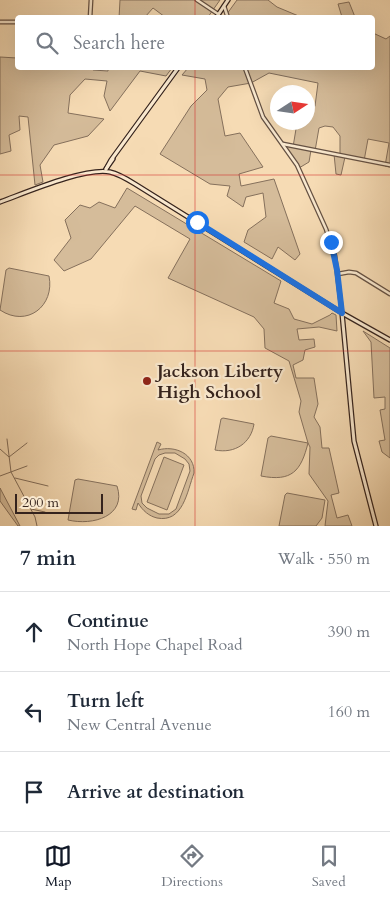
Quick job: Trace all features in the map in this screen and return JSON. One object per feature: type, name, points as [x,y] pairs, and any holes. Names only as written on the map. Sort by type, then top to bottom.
[{"type":"main road","points":[[218,15],[228,0]]},
{"type":"main road","points":[[106,170],[177,70]]},
{"type":"main road","points":[[0,202],[78,175],[106,170],[135,184],[342,313],[390,340]]},
{"type":"main road","points":[[342,313],[354,441],[376,526]]},
{"type":"street","points":[[90,15],[91,0]]},
{"type":"street","points":[[197,0],[216,15]]},
{"type":"street","points":[[224,6],[227,15]]},
{"type":"street","points":[[0,22],[15,22]]},
{"type":"street","points":[[246,70],[263,117],[283,144],[301,174],[331,242],[338,274],[342,313]]},
{"type":"street","points":[[283,144],[390,165]]},
{"type":"street","points":[[338,274],[349,272],[356,274],[390,294]]},
{"type":"shaded area","points":[[120,0],[220,0],[209,15],[162,15],[153,8],[147,15],[119,15]]},
{"type":"shaded area","points":[[237,0],[268,0],[277,7],[296,15],[226,15]]},
{"type":"shaded area","points":[[349,2],[354,15],[341,15],[338,4]]},
{"type":"shaded area","points":[[375,34],[386,39],[390,36],[390,167],[385,166],[389,143],[368,139],[364,161],[345,157],[341,175],[336,174],[334,154],[340,155],[340,136],[333,127],[325,126],[319,128],[315,151],[311,150],[309,162],[299,168],[283,145],[293,147],[296,130],[315,130],[315,106],[318,83],[269,73],[251,83],[228,87],[218,99],[225,136],[240,133],[263,167],[239,174],[241,186],[274,179],[300,254],[295,260],[278,247],[272,259],[244,242],[248,230],[266,217],[263,193],[246,197],[243,207],[227,196],[230,186],[210,184],[160,154],[191,106],[207,90],[205,79],[182,75],[186,70],[375,70]]},
{"type":"shaded area","points":[[0,57],[15,58],[15,70],[170,70],[166,76],[140,71],[110,111],[104,96],[107,81],[85,79],[70,95],[68,113],[104,119],[88,136],[54,145],[40,165],[43,182],[35,185],[28,117],[19,116],[20,130],[9,135],[11,151],[0,154]]},
{"type":"shaded area","points":[[127,188],[281,281],[274,303],[289,309],[294,319],[312,324],[332,313],[336,315],[337,331],[319,327],[297,329],[299,340],[314,339],[315,347],[305,350],[303,360],[293,365],[296,378],[314,378],[318,404],[314,417],[320,427],[322,448],[329,448],[339,493],[331,495],[337,518],[348,515],[352,526],[325,526],[328,501],[309,474],[310,447],[299,412],[301,401],[289,361],[265,348],[264,329],[254,317],[168,278],[190,239],[135,206],[91,259],[64,271],[54,260],[71,238],[65,220],[80,205],[90,208],[99,202],[115,208]]},
{"type":"shaded area","points":[[9,268],[49,276],[50,287],[48,296],[37,311],[29,315],[20,316],[10,315],[0,310],[6,270]]},
{"type":"shaded area","points":[[363,331],[390,348],[390,458],[382,452],[379,441],[385,440],[380,410],[385,409],[385,397],[374,398],[371,342]]},
{"type":"shaded area","points":[[221,419],[254,424],[249,437],[241,446],[229,450],[215,450]]},
{"type":"shaded area","points":[[271,436],[308,443],[302,461],[294,472],[288,476],[280,477],[261,476],[268,438]]},
{"type":"shaded area","points":[[157,442],[161,444],[158,450],[177,450],[188,456],[194,473],[183,504],[173,516],[157,518],[151,516],[138,503],[136,510],[132,509]],"holes":[[[165,453],[175,453],[185,459],[189,464],[190,471],[176,509],[169,514],[159,514],[147,508],[142,503],[141,496],[155,459]]]},
{"type":"shaded area","points":[[164,457],[184,465],[167,510],[147,502]]},
{"type":"shaded area","points":[[75,480],[117,486],[119,496],[117,505],[112,512],[97,520],[68,520]]},
{"type":"shaded area","points":[[0,488],[20,526],[18,526],[0,501]]},
{"type":"shaded area","points":[[287,493],[325,500],[322,518],[316,526],[279,526]]},
{"type":"waterway","points":[[7,439],[11,472],[35,517],[37,526]]},
{"type":"waterway","points":[[0,449],[9,457],[27,443]]},
{"type":"waterway","points":[[0,476],[27,466]]},
{"type":"waterway","points":[[15,478],[48,486]]},
{"type":"waterway","points":[[31,509],[45,512]]},
{"type":"place","name":"Jackson Liberty High School","points":[[147,381]]},
{"type":"route","points":[[197,222],[342,313],[335,256],[331,242]]}]
